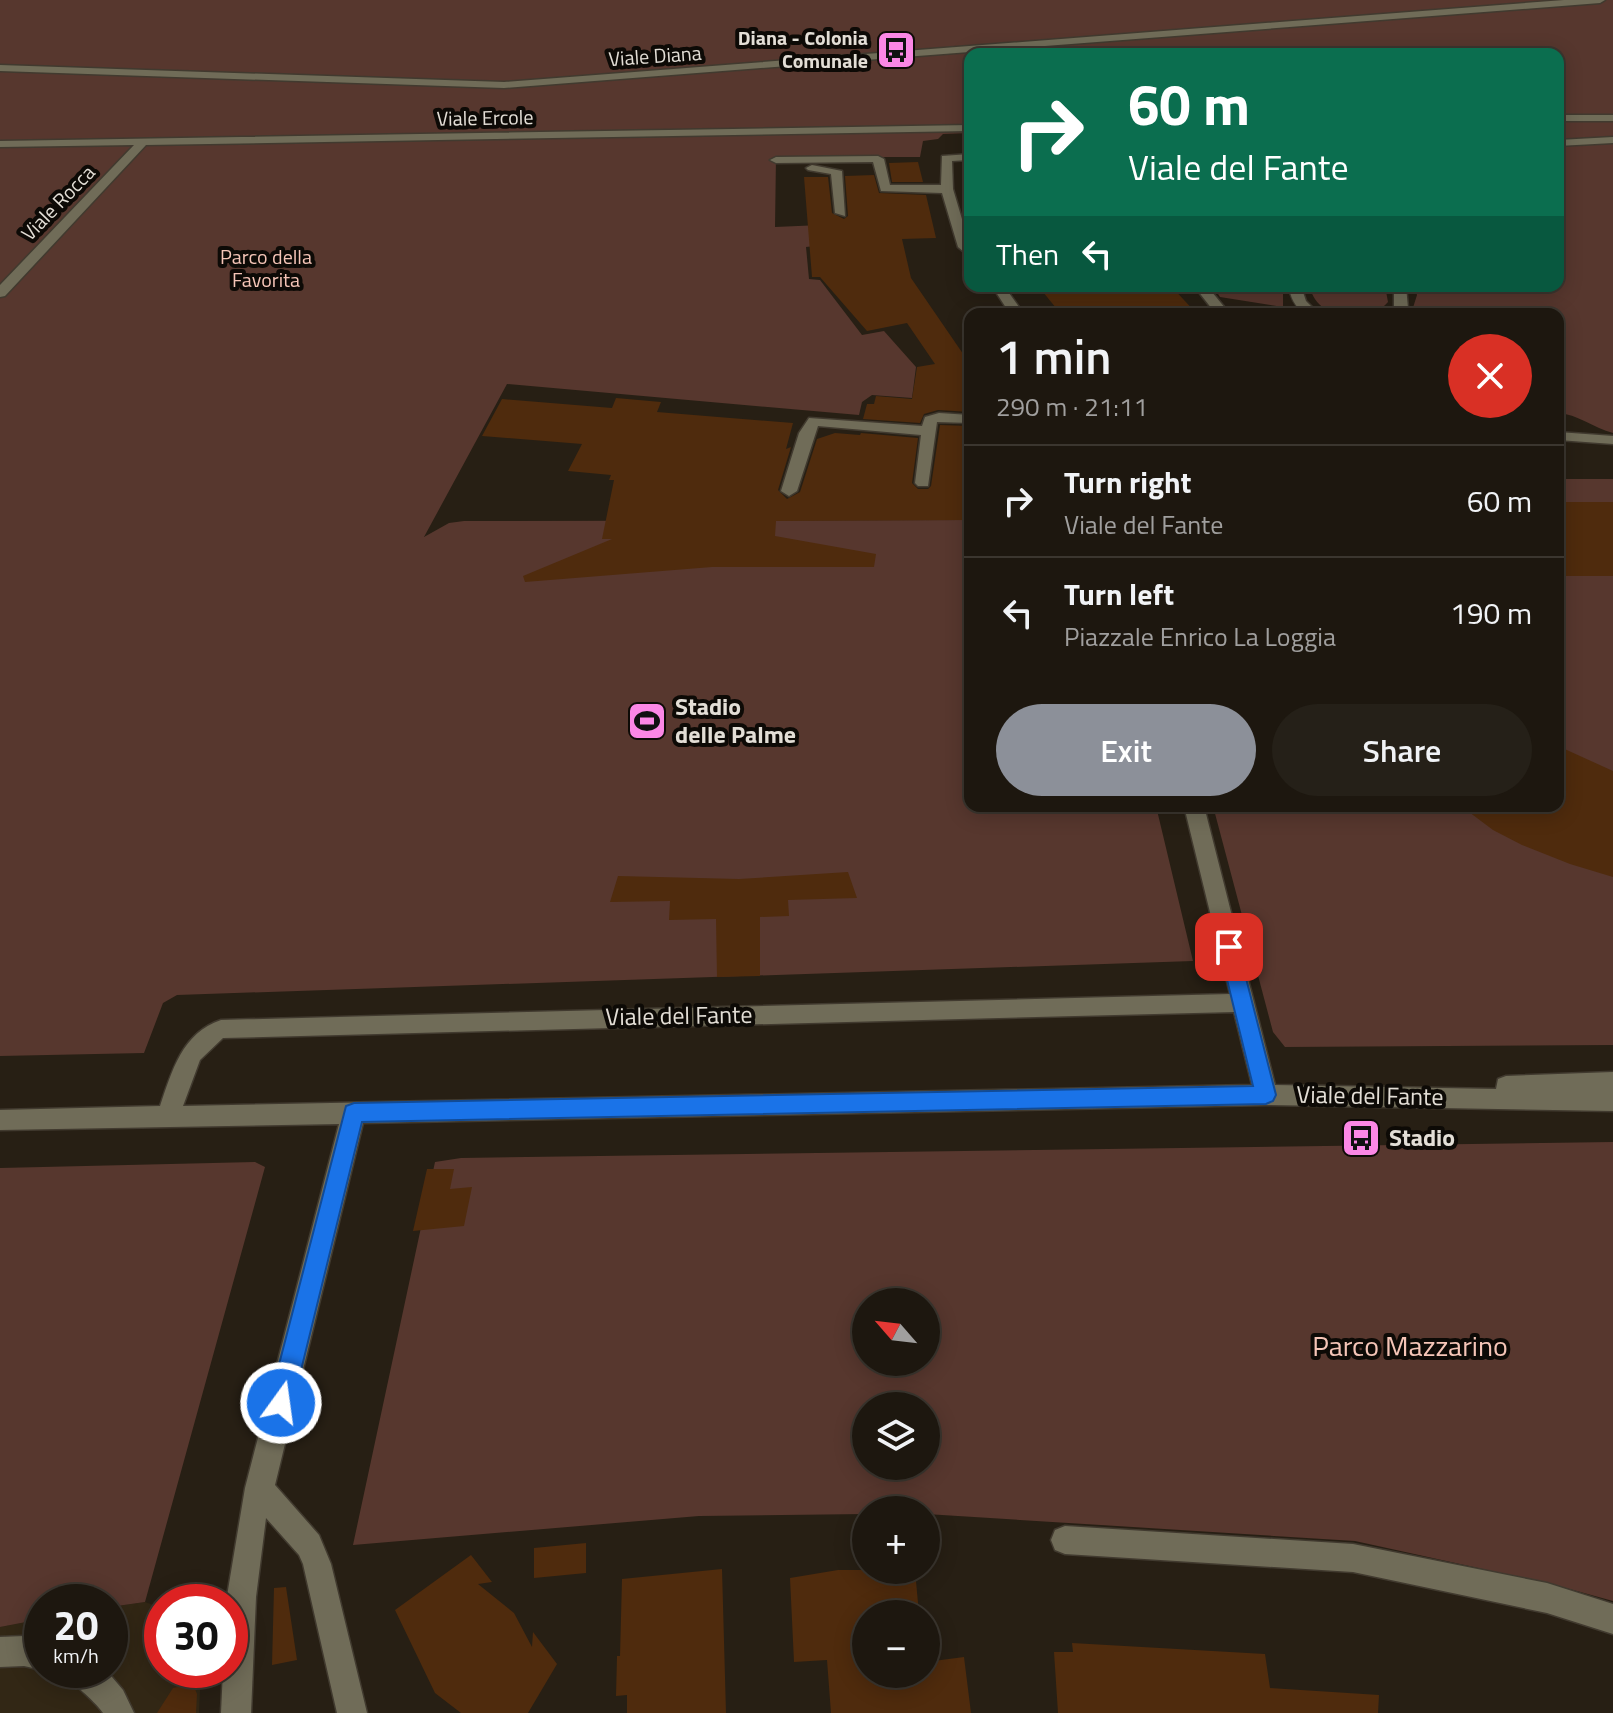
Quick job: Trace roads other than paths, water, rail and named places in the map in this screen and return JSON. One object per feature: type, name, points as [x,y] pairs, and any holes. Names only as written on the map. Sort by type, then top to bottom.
[{"type":"street","name":"Viale Diana","points":[[981,48],[1600,0]]},
{"type":"street","name":"Viale Diana","points":[[0,68],[504,85],[964,49]]},
{"type":"street","points":[[1564,118],[1613,118]]},
{"type":"street","name":"Viale Ercole","points":[[0,144],[964,128]]},
{"type":"street","points":[[1564,143],[1613,140]]},
{"type":"street","name":"Viale Rocca","points":[[0,293],[144,141]]},
{"type":"street","points":[[964,157],[946,158],[947,189],[964,247]]},
{"type":"street","points":[[841,213],[836,171],[776,164],[878,159],[885,189],[947,189]]},
{"type":"street","points":[[1205,292],[1218,308]]},
{"type":"street","points":[[923,483],[930,420],[939,417],[964,419]]},
{"type":"street","points":[[789,491],[806,433],[814,421],[929,431]]},
{"type":"street","points":[[1564,436],[1613,440]]},
{"type":"street","points":[[1195,812],[1266,1095]]},
{"type":"street","name":"Viale del Fante","points":[[168,1116],[196,1045],[208,1033],[221,1029],[1243,1003]]},
{"type":"street","points":[[1290,1094],[1613,1082]]},
{"type":"street","name":"Viale del Fante","points":[[0,1120],[1290,1094],[1613,1101]]},
{"type":"street","points":[[236,1713],[241,1597],[251,1523],[354,1112]]},
{"type":"street","points":[[259,1488],[309,1545],[317,1564],[352,1713]]},
{"type":"street","points":[[1065,1540],[1353,1558],[1547,1598],[1613,1619]]},
{"type":"street","points":[[0,1652],[24,1651]]},
{"type":"street","points":[[101,1688],[119,1713]]},
{"type":"place","name":"Diana - Colonia Comunale","points":[[896,50]]},
{"type":"place","name":"Stadio delle Palme","points":[[647,721]]},
{"type":"place","name":"Stadio","points":[[1361,1138]]},
{"type":"park label","name":"Parco della Favorita","points":[[266,268]]},
{"type":"park label","name":"Parco Mazzarino","points":[[1410,1346]]}]
